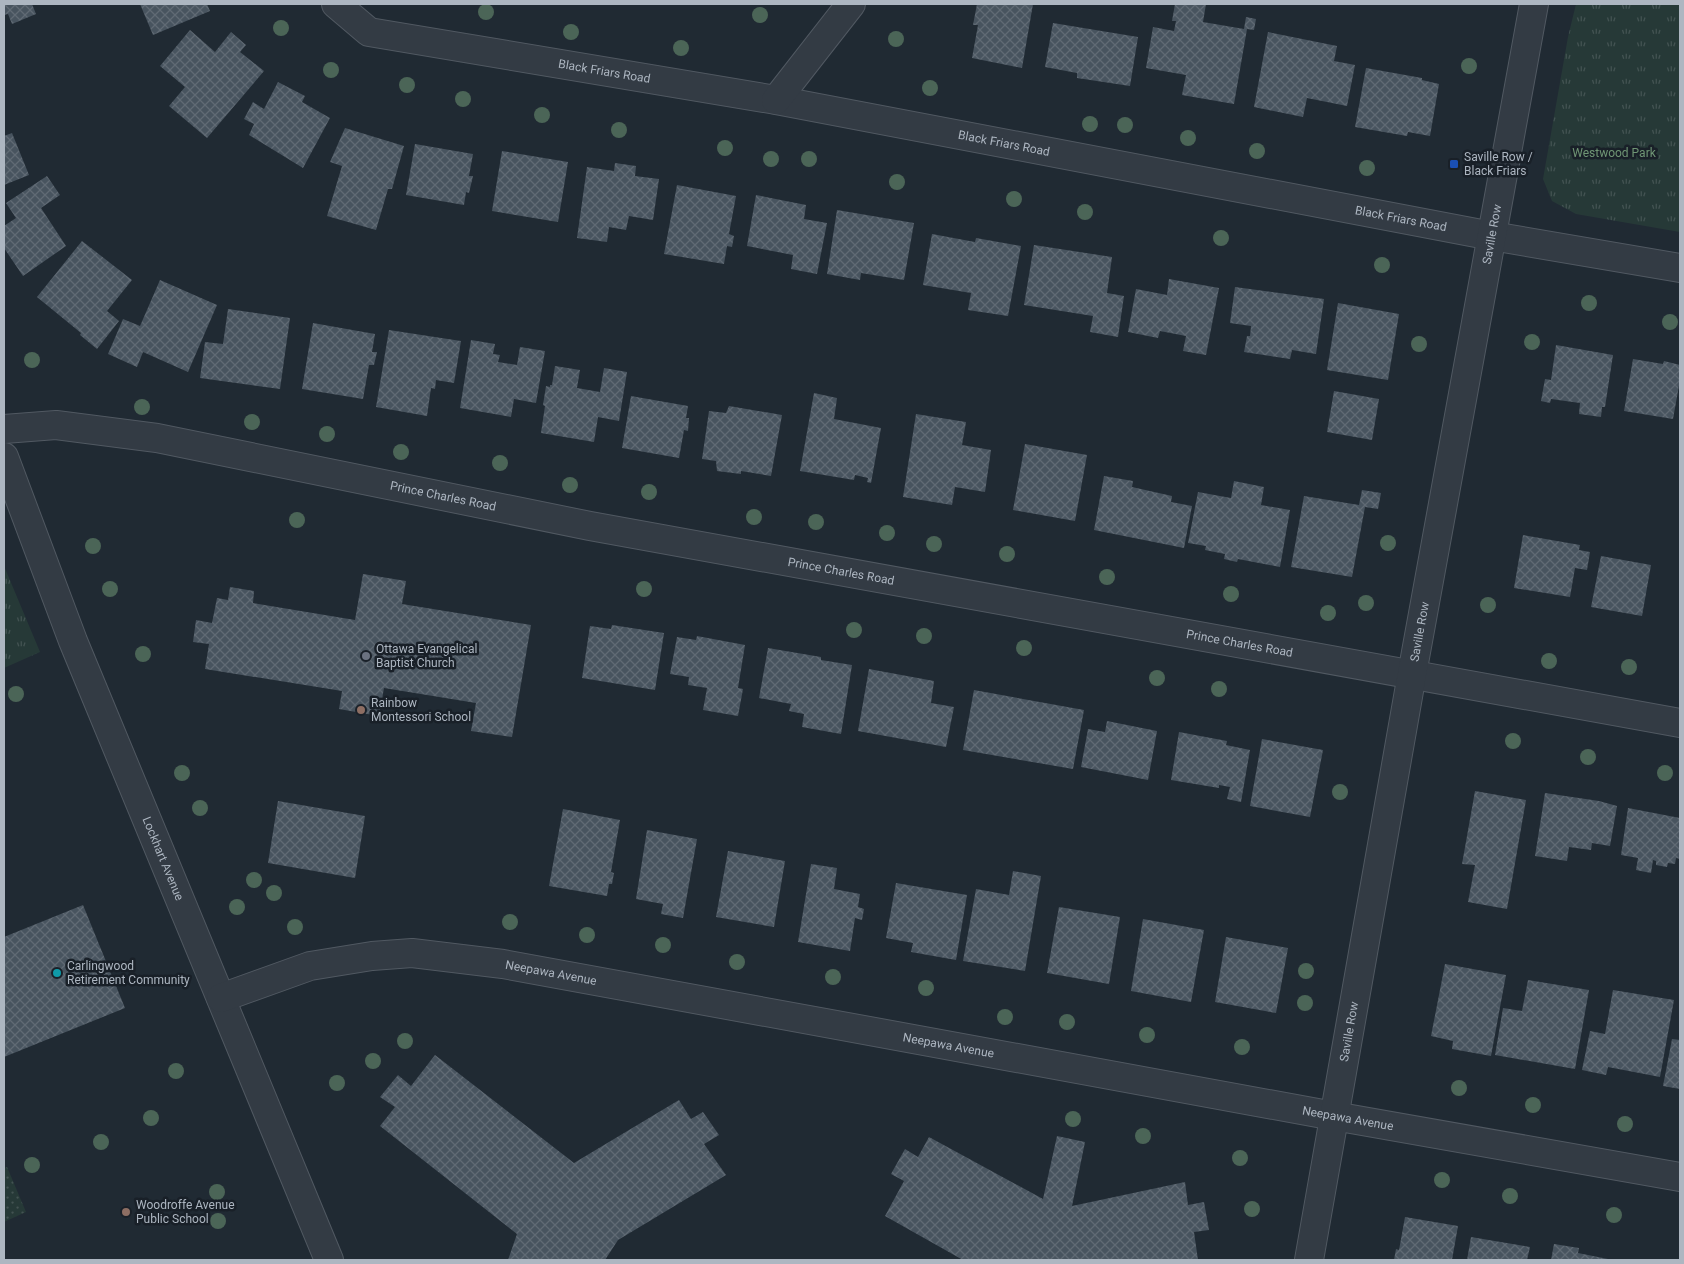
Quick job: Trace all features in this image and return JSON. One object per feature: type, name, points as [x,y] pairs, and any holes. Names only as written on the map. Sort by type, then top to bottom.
[{"type":"street","name":"Black Friars Road","points":[[336,4],[369,32],[776,100],[1492,236],[1680,268]]},
{"type":"street","points":[[776,100],[851,4]]},
{"type":"street","name":"Saville Row","points":[[1309,1260],[1412,674],[1534,4]]},
{"type":"street","name":"Prince Charles Road","points":[[4,429],[56,426],[157,438],[590,526],[1680,723]]},
{"type":"street","name":"Lockhart Avenue","points":[[4,457],[73,641],[329,1260]]},
{"type":"street","name":"Neepawa Avenue","points":[[221,998],[310,966],[372,956],[412,953],[512,966],[1334,1116],[1680,1176]]},
{"type":"green space","name":"Westwood Park","points":[[1576,4],[1680,4],[1680,232],[1576,214],[1552,201],[1543,179],[1568,37]]},
{"type":"green space","points":[[4,566],[40,652],[4,668]]},
{"type":"green space","points":[[7,1167],[26,1212],[4,1222],[4,1168]]},
{"type":"building","points":[[4,4],[32,4],[36,14],[12,24],[8,14],[4,15]]},
{"type":"building","points":[[140,4],[207,4],[210,11],[153,35]]},
{"type":"building","points":[[977,4],[1033,4],[1022,68],[972,58],[978,25],[973,25]]},
{"type":"building","points":[[1175,4],[1206,4],[1203,22],[1244,29],[1246,17],[1256,19],[1254,30],[1247,29],[1234,104],[1182,95],[1186,75],[1146,68],[1153,27],[1174,31],[1176,21],[1172,21]]},
{"type":"building","points":[[1053,23],[1138,37],[1130,86],[1077,78],[1077,73],[1045,67]]},
{"type":"building","points":[[190,30],[215,52],[231,32],[246,45],[240,52],[264,71],[207,138],[169,106],[185,87],[160,66]]},
{"type":"building","points":[[1268,32],[1337,46],[1334,61],[1355,65],[1347,106],[1307,98],[1303,117],[1254,107]]},
{"type":"building","points":[[1366,68],[1422,78],[1422,80],[1439,84],[1430,136],[1408,132],[1407,136],[1355,127]]},
{"type":"building","points":[[278,82],[305,96],[302,102],[330,118],[303,168],[249,135],[254,124],[244,119],[253,102],[264,109]]},
{"type":"building","points":[[345,128],[404,146],[392,189],[388,189],[376,230],[327,216],[342,166],[330,162]]},
{"type":"building","points":[[12,133],[29,175],[4,185],[4,136]]},
{"type":"building","points":[[415,144],[473,154],[469,176],[473,176],[469,193],[466,192],[464,205],[406,195]]},
{"type":"building","points":[[502,151],[568,162],[558,222],[492,211]]},
{"type":"building","points":[[615,163],[636,166],[635,176],[659,179],[653,220],[629,216],[626,230],[609,227],[607,242],[577,238],[587,167],[614,171]]},
{"type":"building","points":[[47,176],[60,195],[41,208],[66,246],[23,276],[4,248],[4,226],[16,218],[6,203]]},
{"type":"building","points":[[677,185],[736,196],[729,234],[734,236],[732,247],[727,246],[724,264],[664,254]]},
{"type":"building","points":[[756,195],[806,205],[804,219],[827,223],[817,274],[791,269],[793,255],[747,246]]},
{"type":"building","points":[[837,210],[914,223],[904,280],[861,273],[860,280],[827,274]]},
{"type":"building","points":[[932,234],[975,242],[976,238],[1021,246],[1008,316],[968,310],[971,293],[923,285]]},
{"type":"building","points":[[82,241],[132,280],[107,311],[119,321],[97,349],[80,335],[81,333],[37,297]]},
{"type":"building","points":[[1034,245],[1112,257],[1107,293],[1124,296],[1118,337],[1090,332],[1093,316],[1024,305]]},
{"type":"building","points":[[1169,279],[1219,288],[1206,355],[1183,351],[1186,336],[1160,331],[1158,338],[1128,332],[1136,289],[1167,295]]},
{"type":"building","points":[[160,280],[217,305],[188,372],[143,352],[137,367],[108,354],[123,319],[140,326]]},
{"type":"building","points":[[1235,287],[1324,299],[1316,354],[1292,350],[1290,359],[1244,352],[1247,336],[1250,336],[1251,326],[1230,323]]},
{"type":"building","points":[[1338,303],[1399,314],[1388,380],[1327,370]]},
{"type":"building","points":[[228,309],[290,318],[280,389],[200,378],[205,342],[223,344]]},
{"type":"building","points":[[313,323],[375,334],[372,352],[377,352],[374,365],[369,365],[363,399],[302,389]]},
{"type":"building","points":[[389,330],[461,341],[454,383],[436,380],[435,389],[431,388],[427,416],[376,407]]},
{"type":"building","points":[[471,340],[495,344],[493,354],[500,355],[498,362],[517,365],[520,347],[545,351],[536,403],[514,399],[511,417],[460,408]]},
{"type":"building","points":[[1556,345],[1613,355],[1605,407],[1602,407],[1601,417],[1579,414],[1580,403],[1551,399],[1550,403],[1541,401],[1545,379],[1551,380]]},
{"type":"building","points":[[1633,359],[1663,364],[1664,361],[1680,365],[1680,380],[1673,419],[1624,411]]},
{"type":"building","points":[[555,366],[580,370],[577,388],[600,392],[604,368],[627,372],[619,421],[598,417],[594,442],[541,433],[546,386],[550,387],[552,385]]},
{"type":"building","points":[[1334,391],[1379,399],[1372,440],[1327,432]]},
{"type":"building","points":[[814,393],[837,398],[834,419],[881,428],[871,483],[867,482],[868,478],[855,475],[854,480],[800,471]]},
{"type":"building","points":[[631,396],[688,406],[686,418],[689,418],[688,431],[684,430],[679,458],[622,448]]},
{"type":"building","points":[[729,406],[782,415],[771,476],[741,471],[741,474],[717,471],[716,461],[702,459],[709,411],[726,413]]},
{"type":"building","points":[[916,414],[966,422],[962,445],[991,450],[985,492],[955,487],[952,505],[903,497]]},
{"type":"building","points":[[1025,444],[1087,455],[1075,521],[1013,510]]},
{"type":"building","points":[[1104,476],[1133,481],[1132,487],[1172,496],[1171,502],[1192,506],[1184,548],[1094,530]]},
{"type":"building","points":[[1234,481],[1264,487],[1261,505],[1290,510],[1280,567],[1238,559],[1237,562],[1224,559],[1225,554],[1205,550],[1206,546],[1188,543],[1198,492],[1231,498]]},
{"type":"building","points":[[1362,490],[1381,493],[1378,509],[1365,507],[1352,577],[1291,567],[1304,496],[1359,505]]},
{"type":"building","points":[[1523,535],[1580,545],[1579,550],[1590,552],[1587,570],[1575,568],[1570,597],[1514,588]]},
{"type":"building","points":[[1601,556],[1651,565],[1642,616],[1591,607]]},
{"type":"building","name":"Ottawa Evangelical Baptist Church","points":[[363,574],[406,581],[402,604],[531,625],[512,737],[471,731],[476,703],[384,688],[379,716],[339,709],[342,691],[205,669],[209,644],[193,642],[196,620],[212,623],[217,598],[228,600],[230,587],[254,591],[253,603],[355,620]]},
{"type":"building","points":[[612,625],[664,633],[655,690],[582,678],[590,626],[611,629]]},
{"type":"building","points":[[697,636],[745,645],[738,688],[743,689],[738,716],[703,710],[707,688],[688,685],[689,677],[670,674],[677,637],[696,640]]},
{"type":"building","points":[[768,648],[821,657],[821,660],[852,665],[841,734],[802,727],[804,714],[789,711],[791,704],[759,698]]},
{"type":"building","points":[[869,669],[934,681],[931,703],[954,707],[946,747],[858,731]]},
{"type":"building","points":[[974,690],[1084,710],[1073,769],[963,750]]},
{"type":"building","points":[[1107,721],[1157,731],[1148,780],[1081,767],[1088,729],[1105,732]]},
{"type":"building","points":[[1179,732],[1227,741],[1226,745],[1250,750],[1241,802],[1227,799],[1230,787],[1219,785],[1219,788],[1171,780]]},
{"type":"building","points":[[1262,739],[1323,750],[1310,817],[1250,806]]},
{"type":"building","points":[[1475,791],[1526,800],[1507,909],[1468,902],[1475,865],[1462,864]]},
{"type":"building","points":[[1545,793],[1599,801],[1617,806],[1610,846],[1592,843],[1591,850],[1569,847],[1567,861],[1535,856]]},
{"type":"building","points":[[278,801],[365,816],[355,878],[268,863]]},
{"type":"building","points":[[1628,808],[1680,818],[1680,859],[1676,858],[1675,864],[1668,863],[1667,867],[1656,865],[1656,861],[1653,860],[1651,873],[1636,870],[1638,858],[1621,855]]},
{"type":"building","points":[[563,809],[620,820],[611,872],[614,873],[612,884],[609,884],[607,896],[549,886]]},
{"type":"building","points":[[647,830],[697,839],[683,918],[661,914],[663,904],[636,899]]},
{"type":"building","points":[[728,851],[785,861],[774,927],[716,917]]},
{"type":"building","points":[[811,864],[837,868],[834,889],[860,894],[858,907],[864,909],[862,920],[855,918],[850,951],[798,942]]},
{"type":"building","points":[[1013,871],[1041,876],[1025,971],[963,961],[976,889],[1009,895]]},
{"type":"building","points":[[896,883],[967,895],[956,960],[911,952],[913,943],[886,938]]},
{"type":"building","name":"Carlingwood Retirement Community","points":[[83,905],[125,1008],[4,1057],[4,937]]},
{"type":"building","points":[[1059,907],[1120,917],[1109,984],[1047,973]]},
{"type":"building","points":[[1143,919],[1204,930],[1191,1002],[1131,991]]},
{"type":"building","points":[[1226,937],[1288,948],[1276,1013],[1215,1002]]},
{"type":"building","points":[[1445,964],[1506,975],[1491,1056],[1452,1049],[1453,1041],[1431,1036]]},
{"type":"building","points":[[1528,980],[1589,990],[1575,1069],[1495,1055],[1503,1008],[1522,1011]]},
{"type":"building","points":[[1613,990],[1674,1000],[1660,1077],[1608,1067],[1606,1075],[1582,1070],[1590,1031],[1605,1034]]},
{"type":"building","points":[[1672,1039],[1680,1040],[1680,1089],[1663,1086]]},
{"type":"building","points":[[435,1055],[574,1163],[679,1100],[691,1119],[703,1112],[719,1135],[704,1144],[726,1175],[618,1240],[605,1260],[508,1260],[517,1234],[380,1126],[395,1107],[380,1097],[398,1075],[411,1086]]},
{"type":"building","points":[[1057,1136],[1085,1142],[1072,1206],[1185,1182],[1188,1205],[1204,1202],[1209,1230],[1194,1232],[1198,1260],[963,1260],[885,1216],[904,1181],[891,1174],[905,1149],[918,1157],[929,1137],[1043,1199]]},
{"type":"building","points":[[1405,1217],[1458,1226],[1452,1260],[1394,1260],[1396,1249],[1399,1250]]},
{"type":"building","points":[[1471,1237],[1530,1247],[1527,1260],[1467,1260]]},
{"type":"building","points":[[1554,1244],[1579,1248],[1578,1253],[1613,1260],[1551,1260]]},
{"type":"place","name":"Saville Row / Black Friars","points":[[1454,164]]},
{"type":"place","name":"Ottawa Evangelical Baptist Church","points":[[366,656]]},
{"type":"place","name":"Rainbow Montessori School","points":[[361,710]]},
{"type":"place","name":"Carlingwood Retirement Community","points":[[57,973]]},
{"type":"place","name":"Woodroffe Avenue Public School","points":[[126,1212]]}]
